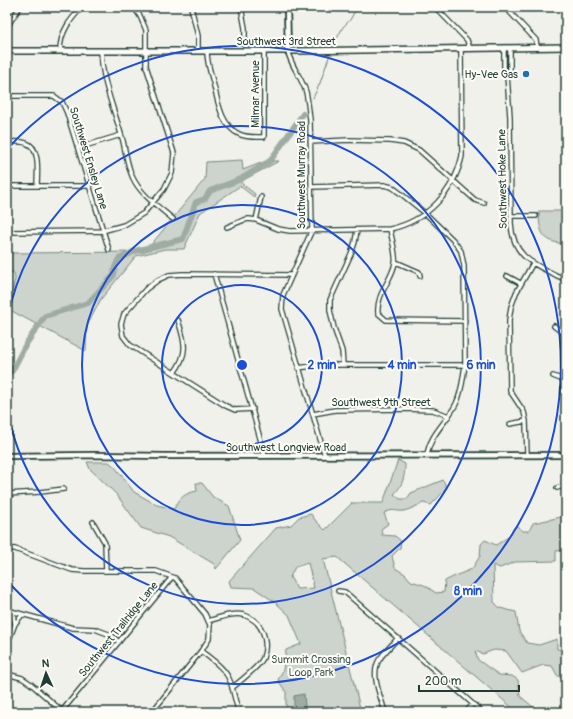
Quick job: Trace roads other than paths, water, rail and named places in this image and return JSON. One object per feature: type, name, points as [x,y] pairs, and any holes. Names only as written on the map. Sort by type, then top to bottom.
[{"type":"main road","name":"Southwest 3rd Street","points":[[7,51],[288,52],[566,47]]},
{"type":"street","points":[[7,30],[10,22],[20,7]]},
{"type":"street","points":[[60,51],[62,37],[67,24],[82,7]]},
{"type":"street","points":[[7,232],[102,231],[124,225],[144,213],[164,189],[172,173],[174,153],[146,66],[146,30],[134,7]]},
{"type":"street","points":[[191,7],[198,36],[198,51]]},
{"type":"street","points":[[241,7],[245,28],[244,42]]},
{"type":"street","name":"Southwest Murray Road","points":[[288,7],[288,52],[292,65],[306,91],[310,120],[312,230],[283,295],[282,310],[324,456]]},
{"type":"street","points":[[435,7],[467,40],[470,49]]},
{"type":"street","points":[[505,7],[536,40],[537,47]]},
{"type":"street","name":"Southwest Hoke Lane","points":[[504,48],[504,69],[507,75],[510,117],[511,230],[515,244],[524,256],[533,264],[566,280]]},
{"type":"street","name":"Southwest Hoke Lane","points":[[507,75],[510,68],[510,48]]},
{"type":"street","points":[[227,227],[244,220],[256,220],[278,229],[290,231],[390,229],[416,220],[436,205],[453,181],[462,156],[461,49]]},
{"type":"street","name":"Milmar Avenue","points":[[207,51],[209,71],[221,112],[224,118],[238,134],[250,137],[264,137],[264,52]]},
{"type":"street","points":[[102,52],[103,74],[106,88],[132,176],[140,189],[173,219]]},
{"type":"street","name":"Southwest Ensley Lane","points":[[7,96],[54,96],[62,102],[67,112],[109,250]]},
{"type":"street","points":[[78,148],[121,135]]},
{"type":"street","points":[[310,142],[349,140],[390,141],[404,143],[419,150],[475,200],[484,203]]},
{"type":"street","points":[[7,142],[26,143],[32,145],[36,151],[37,186]]},
{"type":"street","points":[[311,187],[384,185],[392,187],[425,213],[453,240],[461,251],[464,266],[465,321],[465,365],[461,389],[456,404],[449,416],[431,440],[427,454]]},
{"type":"street","points":[[7,186],[89,186]]},
{"type":"street","points":[[256,220],[261,197]]},
{"type":"street","points":[[511,216],[536,216]]},
{"type":"street","points":[[390,229],[396,262],[377,306],[378,313],[386,320],[465,321]]},
{"type":"street","points":[[343,365],[342,351],[334,328],[330,310],[330,300],[356,242],[357,230]]},
{"type":"street","points":[[396,262],[419,272],[420,276]]},
{"type":"street","points":[[527,455],[526,421],[524,412],[512,396],[509,382],[511,307],[520,283],[533,264]]},
{"type":"street","points":[[214,274],[265,456]]},
{"type":"street","points":[[253,409],[235,410],[226,406],[130,345],[123,336],[121,324],[124,314],[146,289],[158,280],[169,275],[292,275]]},
{"type":"street","points":[[507,276],[520,283]]},
{"type":"street","points":[[174,373],[181,364],[184,355],[184,338],[178,320]]},
{"type":"street","points":[[554,326],[566,335]]},
{"type":"street","points":[[298,368],[320,365],[465,365]]},
{"type":"street","points":[[553,376],[566,381]]},
{"type":"street","name":"Southwest 9th Street","points":[[313,414],[335,410],[406,409],[433,410],[449,416]]},
{"type":"street","points":[[510,424],[526,421]]},
{"type":"street","name":"Southwest Longview Road","points":[[7,456],[324,456],[427,454],[566,455]]},
{"type":"street","points":[[557,488],[566,485]]},
{"type":"street","points":[[7,494],[64,489]]},
{"type":"street","points":[[93,522],[105,543],[106,571]]},
{"type":"street","points":[[7,548],[15,549],[72,570],[156,571],[175,578],[205,614],[210,625],[209,639],[152,712]]},
{"type":"street","name":"Southwest Trailridge Lane","points":[[7,674],[22,678],[31,684],[62,711],[172,577]]},
{"type":"street","points":[[338,591],[345,592],[482,712]]},
{"type":"street","points":[[7,610],[73,628],[95,629],[111,635],[119,642]]},
{"type":"street","points":[[12,612],[15,624]]},
{"type":"street","points":[[208,621],[232,614],[244,615],[259,625],[264,636],[266,647],[262,660],[232,688]]},
{"type":"street","points":[[7,645],[15,624],[22,615]]},
{"type":"street","points":[[385,712],[376,678],[376,670],[379,660],[398,638]]},
{"type":"street","points":[[201,651],[224,671],[230,680],[239,712]]},
{"type":"street","points":[[466,712],[473,704]]},
{"type":"waterway","points":[[333,46],[343,27],[350,20],[357,7]]},
{"type":"waterway","points":[[313,98],[329,57]]},
{"type":"waterway","points":[[7,373],[12,371],[26,344],[45,316],[88,303],[114,275],[115,267],[119,259],[135,251],[183,239],[196,202],[205,199],[210,191],[241,179],[270,161],[303,114]]},
{"type":"place","name":"Hy-Vee Gas","points":[[526,74]]},
{"type":"park label","name":"Summit Crossing Loop Park","points":[[311,665]]}]
